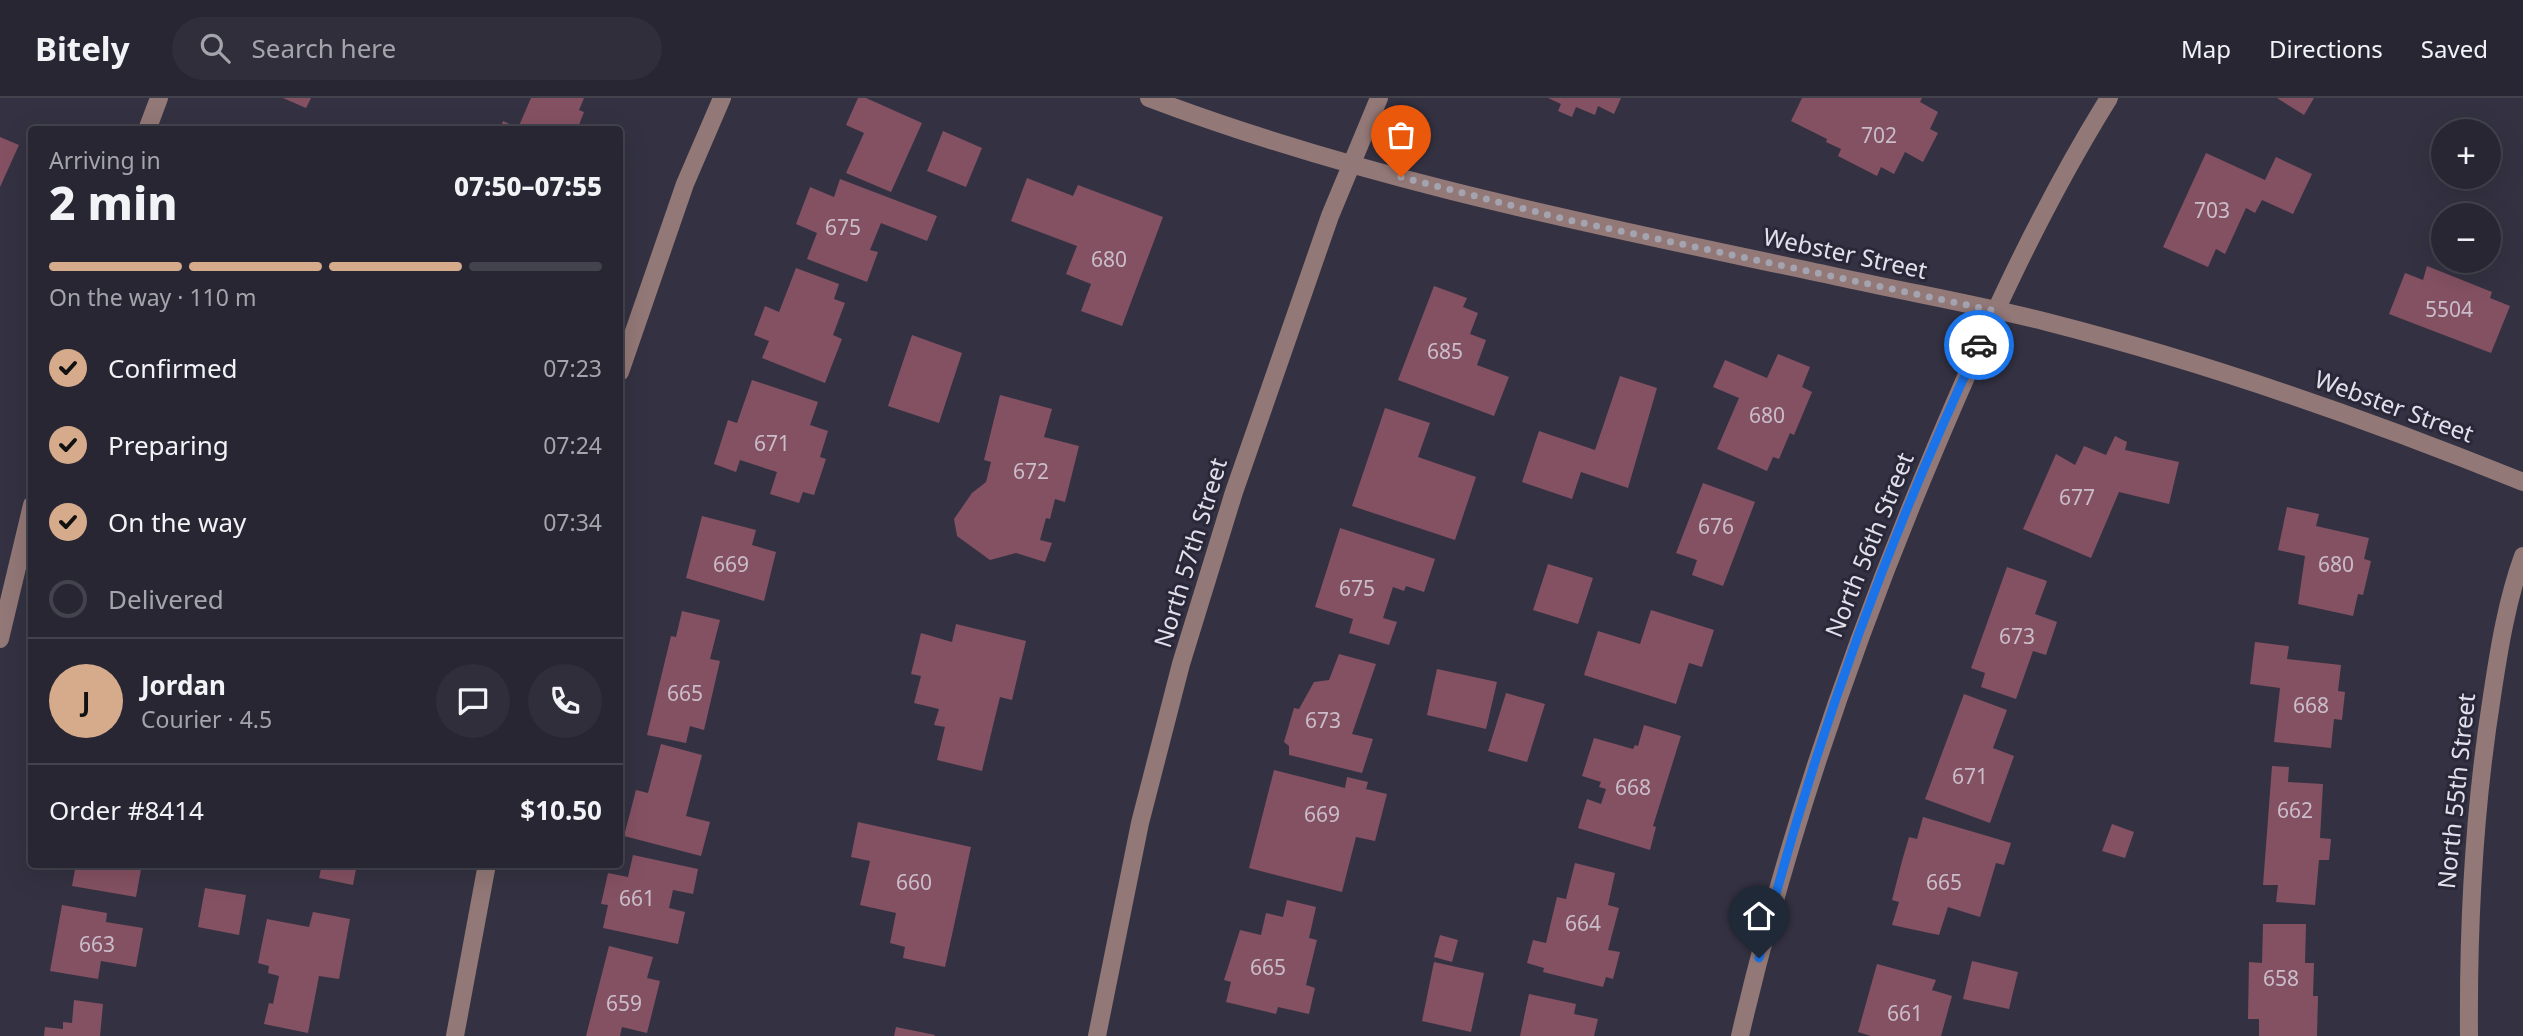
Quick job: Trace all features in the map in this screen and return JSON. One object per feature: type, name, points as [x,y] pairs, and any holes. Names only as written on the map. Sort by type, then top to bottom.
[{"type":"street","points":[[148,126],[159,98]]},
{"type":"street","points":[[623,363],[685,184],[722,98]]},
{"type":"street","name":"Webster Street","points":[[1149,98],[1353,164],[1564,219],[2047,322],[2280,391],[2431,444],[2523,482]]},
{"type":"street","name":"North 57th Street","points":[[1097,1036],[1140,823],[1181,664],[1234,492],[1330,216],[1379,98]]},
{"type":"street","name":"North 56th Street","points":[[1740,1036],[1793,833],[1846,673],[1891,551],[2018,261],[2109,98]]},
{"type":"street","points":[[0,639],[28,522]]},
{"type":"street","name":"North 55th Street","points":[[2469,1036],[2470,891],[2480,768],[2497,663],[2523,556]]},
{"type":"street","points":[[455,1036],[486,868]]},
{"type":"building","points":[[283,98],[311,98],[306,108]]},
{"type":"building","points":[[531,98],[584,98],[579,110],[584,112],[579,126],[519,126]]},
{"type":"building","points":[[858,98],[866,98],[922,123],[891,192],[846,173],[864,133],[846,125]]},
{"type":"building","points":[[1548,98],[1621,98],[1614,114],[1598,106],[1595,115],[1576,107],[1572,117],[1558,111],[1561,104]]},
{"type":"building","points":[[1802,98],[1922,98],[1920,102],[1938,112],[1930,129],[1938,133],[1923,162],[1905,152],[1894,174],[1881,167],[1877,176],[1838,156],[1841,149],[1826,142],[1827,139],[1791,121]]},
{"type":"building","points":[[2277,98],[2314,98],[2304,115]]},
{"type":"building","points":[[503,121],[514,126],[501,126]]},
{"type":"building","points":[[943,131],[982,148],[966,187],[927,171]]},
{"type":"building","points":[[0,137],[19,145],[0,187]]},
{"type":"building","points":[[2206,153],[2265,180],[2276,157],[2312,174],[2293,214],[2262,200],[2255,213],[2246,208],[2225,254],[2216,249],[2208,267],[2163,247]]},
{"type":"building","points":[[1027,178],[1073,196],[1078,185],[1163,217],[1122,326],[1081,311],[1091,284],[1066,274],[1077,246],[1011,221]]},
{"type":"building","points":[[840,179],[937,216],[927,241],[881,223],[870,250],[878,252],[867,282],[807,259],[817,233],[796,224],[810,187],[834,197]]},
{"type":"building","points":[[2427,266],[2431,268],[2431,273],[2444,273],[2492,292],[2490,298],[2510,306],[2491,353],[2389,314],[2405,273],[2423,280]]},
{"type":"building","points":[[796,268],[839,284],[834,299],[845,303],[833,335],[842,339],[825,383],[762,358],[769,341],[754,335],[765,306],[779,312]]},
{"type":"building","points":[[1434,286],[1467,298],[1463,307],[1478,313],[1470,334],[1486,340],[1477,365],[1509,377],[1494,416],[1398,380]]},
{"type":"building","points":[[912,335],[962,353],[939,423],[888,406]]},
{"type":"building","points":[[1778,354],[1810,367],[1802,387],[1812,392],[1794,435],[1790,433],[1779,459],[1773,457],[1767,471],[1717,449],[1739,398],[1713,387],[1725,360],[1767,378]]},
{"type":"building","points":[[1620,376],[1657,388],[1628,488],[1581,472],[1572,499],[1522,482],[1539,431],[1595,450]]},
{"type":"building","points":[[752,380],[818,402],[810,425],[828,431],[820,457],[826,459],[814,495],[803,492],[799,503],[770,494],[777,472],[740,460],[736,472],[714,464],[728,420],[737,423]]},
{"type":"building","points":[[1000,395],[1052,409],[1044,437],[1079,446],[1065,502],[1055,499],[1050,519],[1046,518],[1040,540],[1052,543],[1045,562],[1016,553],[990,560],[957,536],[954,519],[972,493],[986,482],[991,462],[984,460]]},
{"type":"building","points":[[1385,408],[1430,423],[1418,457],[1476,477],[1455,540],[1352,506]]},
{"type":"building","points":[[2115,436],[2127,442],[2125,450],[2179,462],[2169,504],[2119,492],[2091,558],[2023,529],[2056,454],[2075,465],[2084,446],[2106,455]]},
{"type":"building","points":[[1703,483],[1755,502],[1723,586],[1692,575],[1697,560],[1676,553]]},
{"type":"building","points":[[2287,507],[2319,514],[2316,526],[2369,538],[2364,559],[2371,561],[2363,595],[2358,594],[2353,616],[2298,604],[2305,556],[2278,550]]},
{"type":"building","points":[[702,516],[756,530],[752,545],[776,552],[764,601],[686,578]]},
{"type":"building","points":[[1340,528],[1435,559],[1424,592],[1406,586],[1404,591],[1393,587],[1383,618],[1397,622],[1389,645],[1349,633],[1353,619],[1315,607]]},
{"type":"building","points":[[1548,564],[1593,578],[1578,624],[1533,610]]},
{"type":"building","points":[[2007,567],[2047,581],[2035,614],[2057,622],[2046,655],[2033,651],[2016,699],[1981,687],[1985,673],[1971,668]]},
{"type":"building","points":[[1651,610],[1714,630],[1702,667],[1689,663],[1676,704],[1584,675],[1598,631],[1640,644]]},
{"type":"building","points":[[682,611],[720,620],[710,659],[720,661],[704,730],[690,726],[686,743],[647,735],[671,636],[676,637]]},
{"type":"building","points":[[956,624],[1026,641],[1012,700],[1000,697],[982,771],[937,760],[945,727],[934,725],[939,709],[914,703],[921,676],[911,674],[921,633],[952,642]]},
{"type":"building","points":[[2255,642],[2289,646],[2287,659],[2341,665],[2338,691],[2345,692],[2342,720],[2334,719],[2331,748],[2274,742],[2280,688],[2250,684]]},
{"type":"building","points":[[1339,654],[1376,664],[1352,734],[1373,739],[1362,773],[1289,755],[1289,746],[1284,742],[1294,708],[1299,709],[1314,682],[1329,680]]},
{"type":"building","points":[[1437,669],[1497,682],[1486,729],[1427,715]]},
{"type":"building","points":[[1506,693],[1545,704],[1527,762],[1488,751]]},
{"type":"building","points":[[1964,694],[2007,710],[1993,748],[2014,756],[1990,823],[1925,799]]},
{"type":"building","points":[[1644,725],[1681,736],[1653,826],[1656,827],[1650,850],[1578,828],[1587,799],[1601,804],[1606,789],[1599,787],[1601,782],[1582,776],[1594,738],[1633,749],[1635,745],[1638,746]]},
{"type":"building","points":[[661,744],[702,755],[686,816],[710,822],[701,856],[624,836],[636,790],[648,793]]},
{"type":"building","points":[[2272,766],[2289,767],[2288,782],[2323,784],[2320,838],[2331,839],[2329,860],[2319,860],[2315,905],[2276,902],[2278,885],[2263,885]]},
{"type":"building","points":[[1274,770],[1345,788],[1347,777],[1368,782],[1366,789],[1387,794],[1375,841],[1356,837],[1342,892],[1249,868]]},
{"type":"building","points":[[1923,817],[2011,843],[2004,865],[1996,863],[1980,917],[1948,907],[1939,935],[1892,925],[1899,902],[1892,900],[1902,861],[1909,837],[1917,839]]},
{"type":"building","points":[[858,822],[971,847],[945,967],[903,958],[905,947],[890,943],[896,913],[860,905],[870,861],[851,857]]},
{"type":"building","points":[[2112,824],[2134,832],[2125,858],[2102,851]]},
{"type":"building","points":[[633,855],[698,869],[693,894],[673,890],[669,908],[685,912],[678,944],[603,928],[608,905],[601,904],[608,873],[628,877]]},
{"type":"building","points":[[1575,863],[1615,873],[1608,905],[1619,908],[1608,950],[1620,952],[1613,979],[1606,977],[1603,987],[1543,972],[1544,968],[1527,963],[1533,940],[1546,943],[1557,897],[1566,899]]},
{"type":"building","points":[[75,868],[141,868],[136,897],[72,886]]},
{"type":"building","points":[[321,868],[356,868],[353,885],[319,878]]},
{"type":"building","points":[[205,888],[246,895],[239,935],[198,927]]},
{"type":"building","points":[[1287,900],[1316,907],[1309,938],[1317,940],[1306,985],[1315,988],[1309,1014],[1278,1007],[1276,1014],[1226,1002],[1231,982],[1224,980],[1240,930],[1261,935],[1266,913],[1283,917]]},
{"type":"building","points":[[62,905],[107,913],[106,922],[143,928],[136,967],[101,961],[98,979],[50,971]]},
{"type":"building","points":[[313,912],[350,919],[339,979],[319,976],[308,1033],[264,1024],[269,1003],[273,1004],[279,976],[268,973],[269,966],[258,963],[267,919],[309,927]]},
{"type":"building","points":[[2263,924],[2306,924],[2305,963],[2314,963],[2313,996],[2318,996],[2317,1036],[2259,1036],[2259,1019],[2248,1019],[2249,962],[2262,963]]},
{"type":"building","points":[[1440,935],[1458,940],[1452,962],[1434,957]]},
{"type":"building","points":[[609,946],[653,957],[647,978],[660,981],[647,1033],[622,1027],[620,1036],[586,1036]]},
{"type":"building","points":[[1972,961],[2018,972],[2009,1009],[1963,999]]},
{"type":"building","points":[[1434,962],[1484,973],[1471,1032],[1422,1021]]},
{"type":"building","points":[[1877,964],[1936,980],[1932,990],[1952,996],[1941,1036],[1871,1036],[1858,1032]]},
{"type":"building","points":[[1529,994],[1576,1004],[1574,1014],[1598,1019],[1594,1036],[1520,1036]]},
{"type":"building","points":[[74,1000],[103,1004],[100,1036],[44,1036],[45,1027],[63,1029],[63,1022],[72,1023]]},
{"type":"building","points":[[896,1027],[935,1035],[894,1036]]},
{"type":"way so far","points":[[1401,177],[1564,219],[1995,311],[1979,345]]},
{"type":"route","points":[[1759,958],[1804,796],[1846,673],[1891,551],[1979,345]]}]
